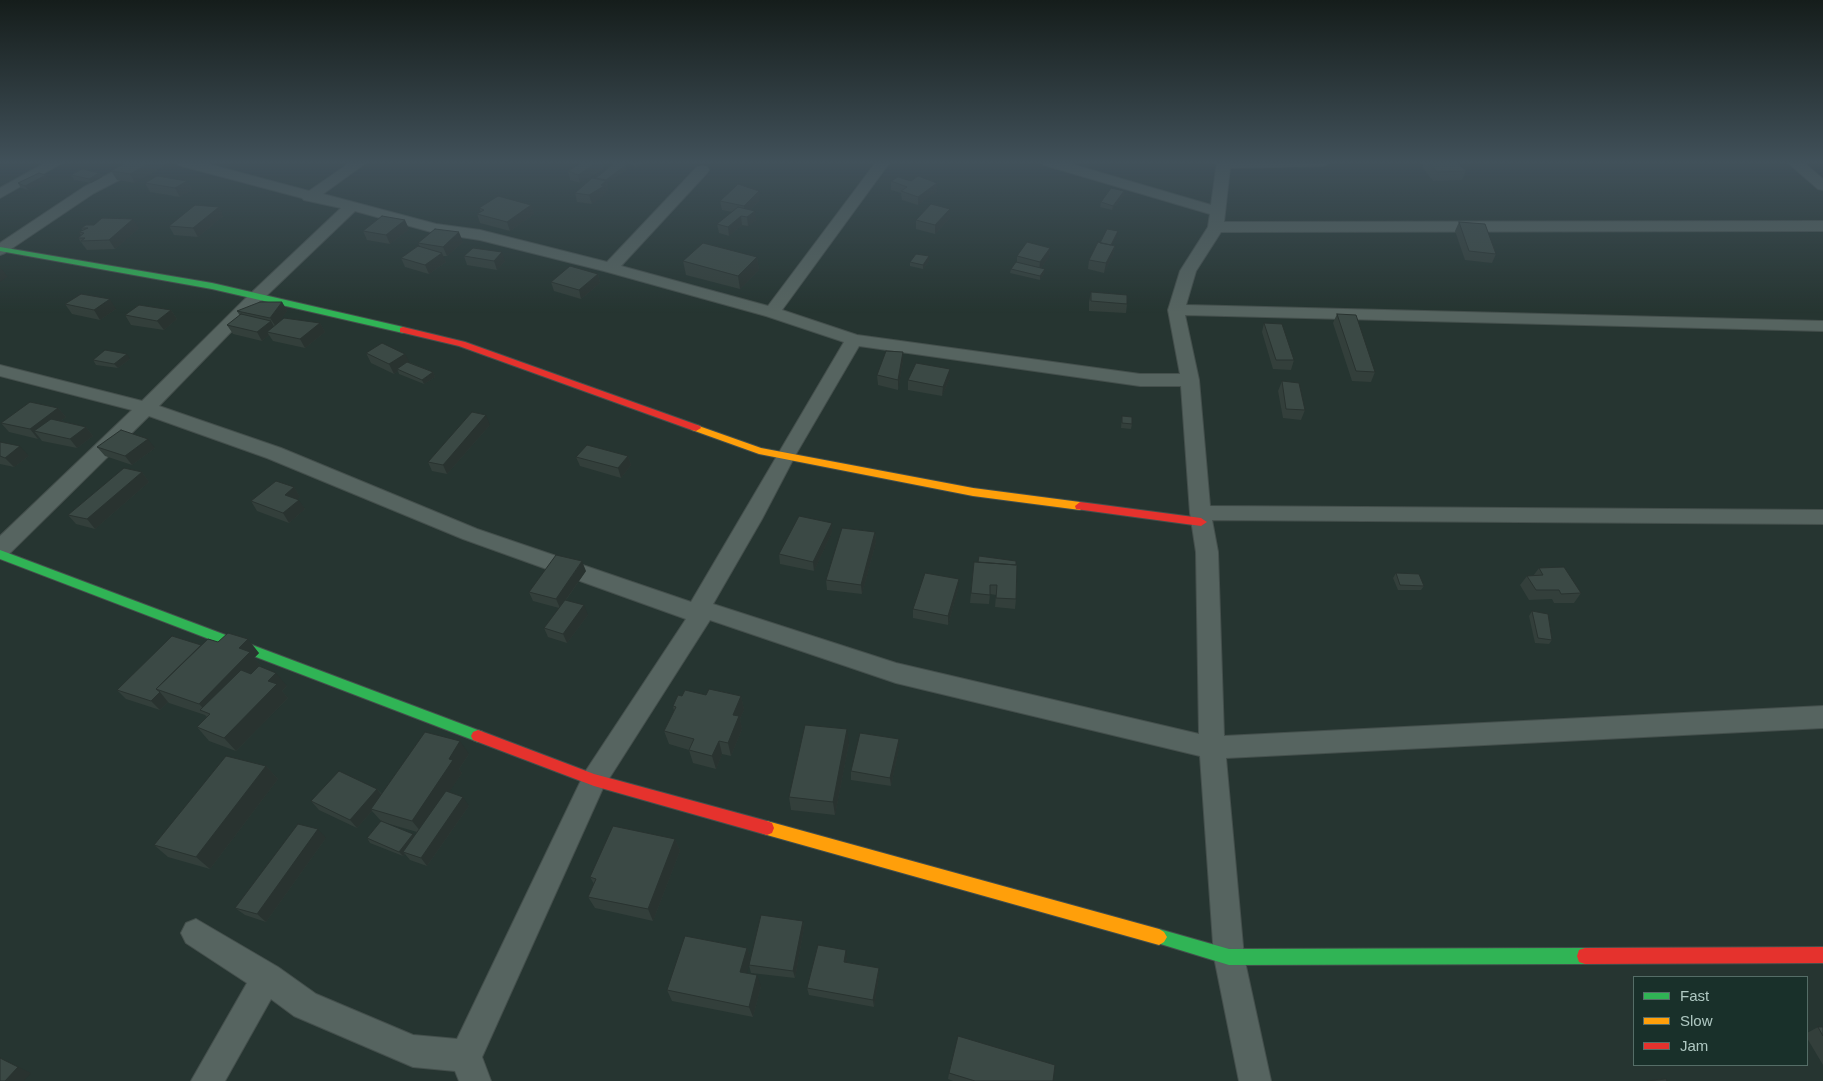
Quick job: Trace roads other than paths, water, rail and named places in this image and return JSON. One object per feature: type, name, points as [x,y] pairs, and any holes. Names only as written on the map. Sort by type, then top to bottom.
[{"type":"street","points":[[1,249],[56,212]]},
{"type":"street","points":[[0,549],[146,408],[256,297],[345,212]]},
{"type":"street","points":[[376,212],[435,228],[480,235],[610,268],[772,312],[854,340],[1140,380],[1190,380]]},
{"type":"street","points":[[610,268],[662,212]]},
{"type":"street","points":[[772,312],[846,212]]},
{"type":"street","points":[[1195,212],[1217,220],[1823,226]]},
{"type":"street","points":[[1218,212],[1217,220],[1188,271],[1176,310],[1190,380],[1201,517],[1207,552],[1212,748],[1229,957],[1255,1081]]},
{"type":"street","points":[[1,249],[212,286],[462,344],[683,424],[739,442],[759,451],[786,454],[973,492],[1201,517],[1823,517]]},
{"type":"street","points":[[1176,310],[1823,326]]},
{"type":"street","points":[[196,934],[267,978],[305,1005],[413,1051],[471,1069],[594,780],[700,611],[786,454],[854,340]]},
{"type":"street","points":[[0,370],[146,408],[274,453],[470,534],[700,611],[896,673],[1212,748],[1823,717]]},
{"type":"street","points":[[0,554],[594,780],[1229,957],[1823,956]]},
{"type":"street","points":[[206,1081],[267,978]]}]
